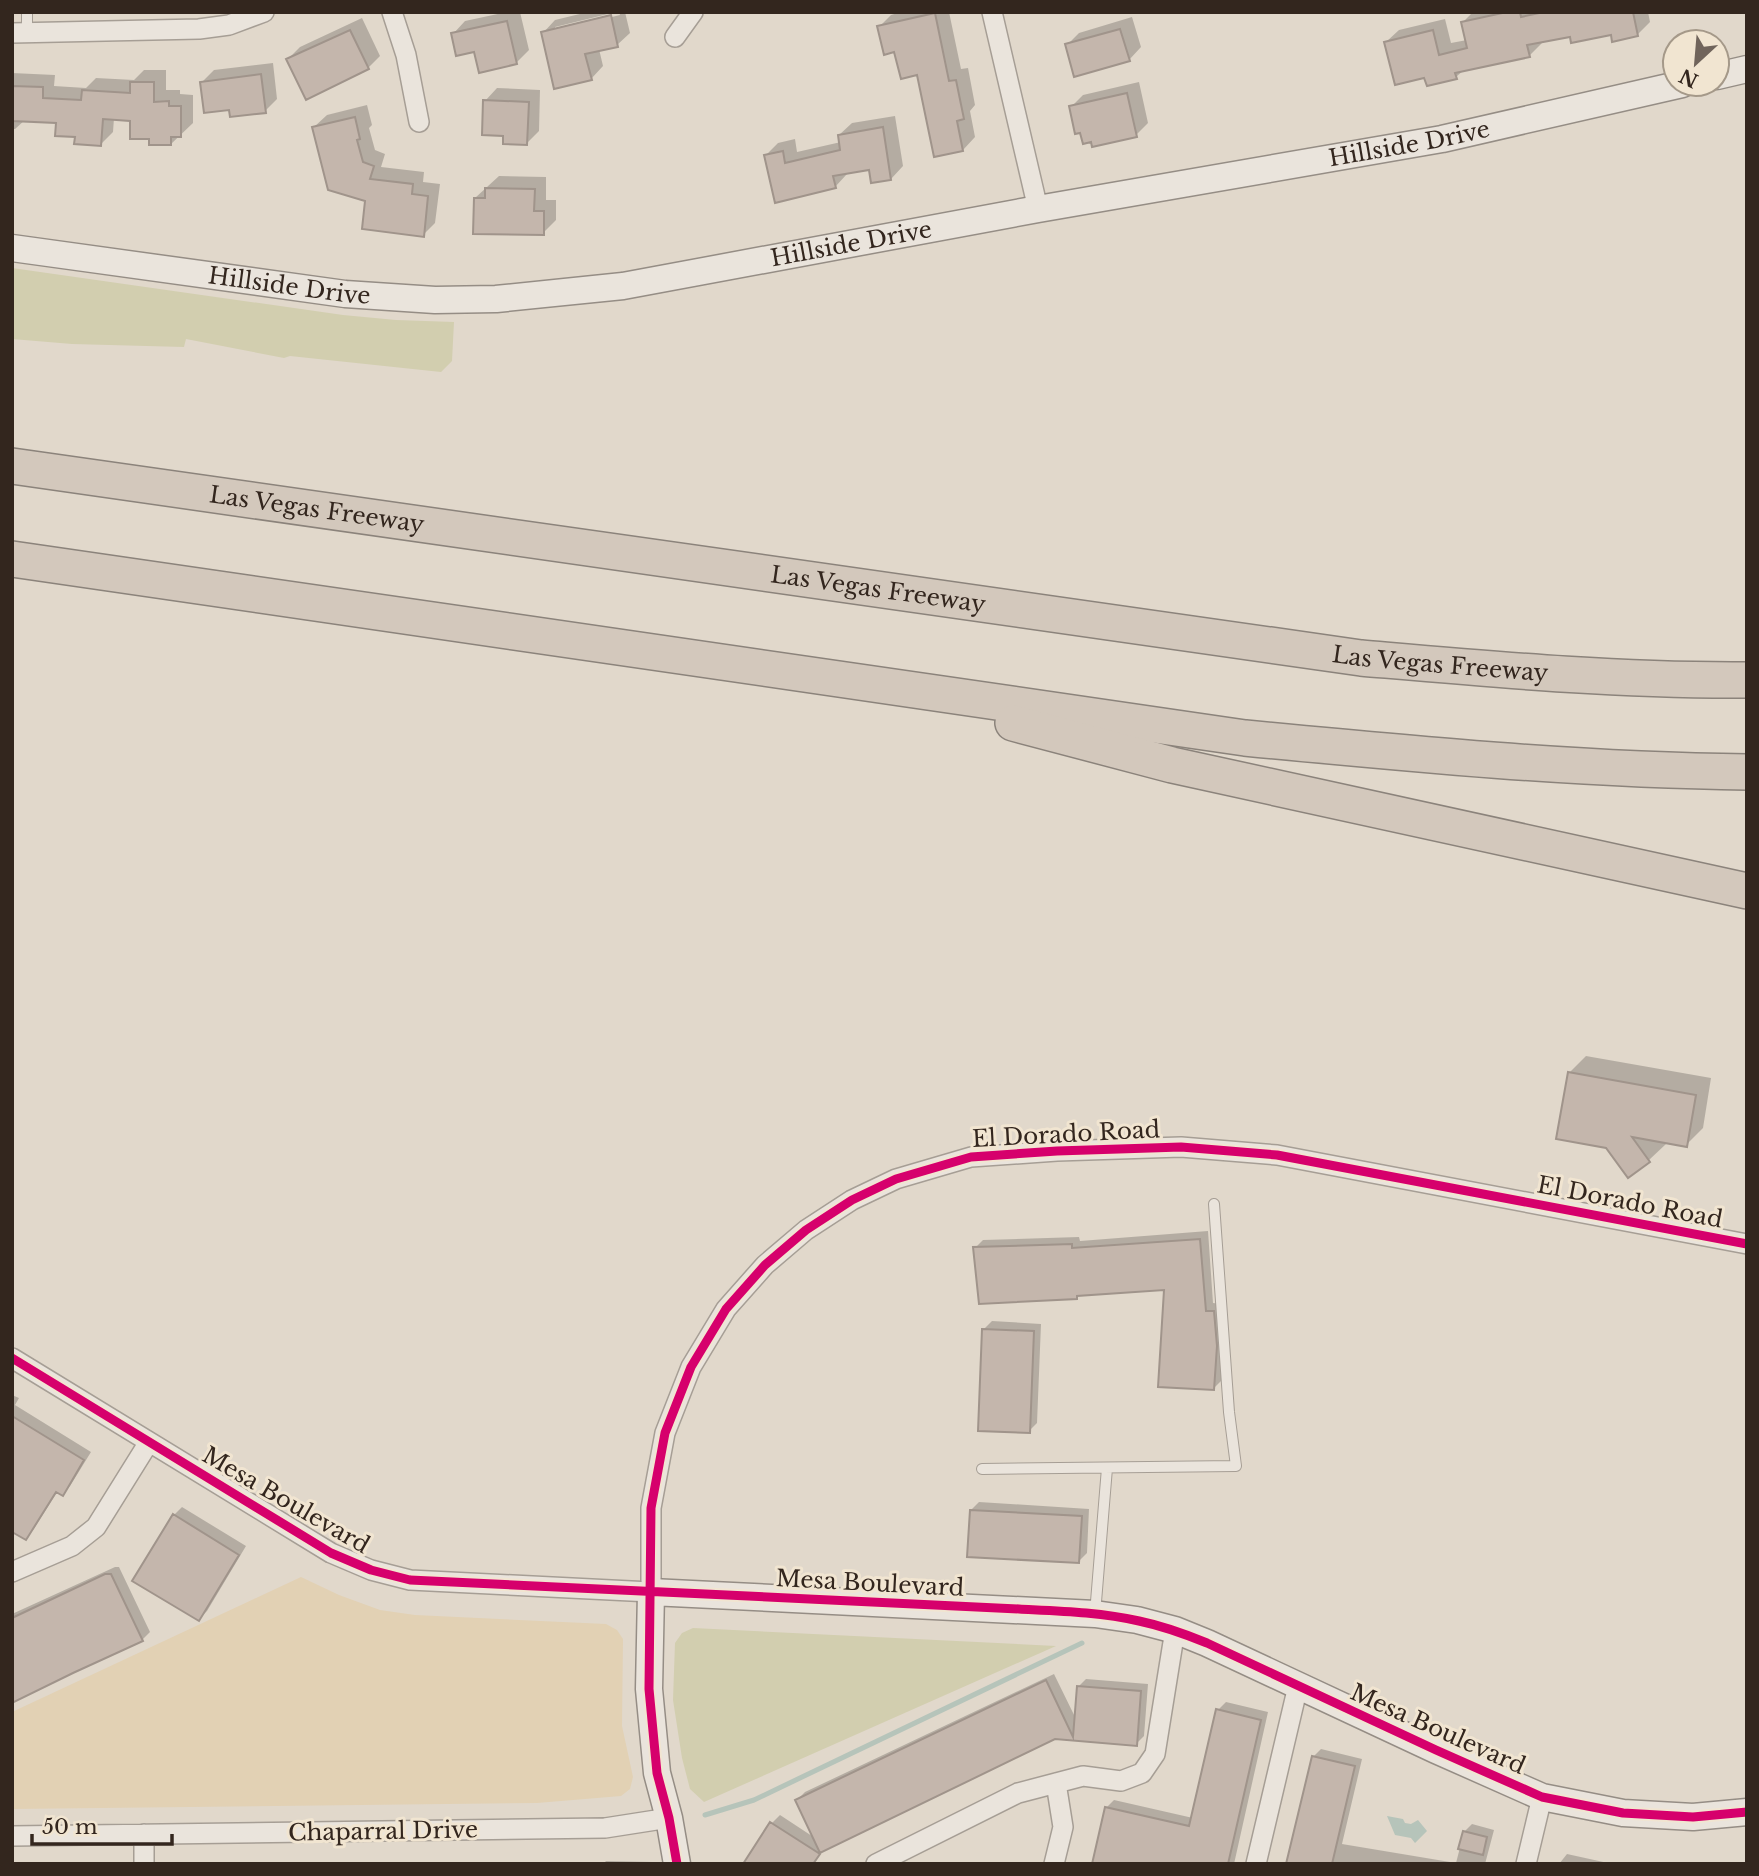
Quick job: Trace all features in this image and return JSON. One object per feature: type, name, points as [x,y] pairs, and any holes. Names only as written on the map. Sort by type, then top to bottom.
[{"type":"highway","name":"Las Vegas Freeway","points":[[12,466],[1361,659],[1585,675],[1743,679]]},
{"type":"highway","points":[[12,559],[1273,740],[1438,757],[1672,771],[1747,772]]},
{"type":"highway","points":[[857,682],[1172,765],[1747,891]]},
{"type":"main road","name":"Hillside Drive","points":[[12,248],[345,294],[435,300],[496,299],[623,286],[1038,209],[1442,139],[1661,89]]},
{"type":"main road","name":"Mesa Boulevard","points":[[652,1592],[1095,1614],[1137,1620],[1175,1630],[1207,1643],[1542,1797],[1623,1813],[1693,1817],[1747,1812]]},
{"type":"main road","points":[[652,1592],[649,1689],[657,1773],[677,1864]]},
{"type":"street","points":[[20,33],[199,29],[229,25],[264,12]]},
{"type":"street","points":[[392,12],[406,55],[419,122]]},
{"type":"street","points":[[675,37],[693,12]]},
{"type":"street","points":[[992,12],[1038,209]]},
{"type":"street","name":"El Dorado Road","points":[[652,1592],[651,1508],[665,1433],[691,1367],[726,1309],[765,1265],[806,1230],[852,1200],[896,1179],[971,1157],[1181,1147],[1277,1155],[1747,1244]]},
{"type":"street","name":"Mesa Boulevard","points":[[12,1358],[331,1553],[371,1570],[410,1580],[652,1592]]},
{"type":"street","points":[[12,1572],[72,1546],[96,1527],[149,1442]]},
{"type":"street","points":[[876,1864],[1018,1793],[1083,1776],[1121,1782],[1142,1773],[1155,1755],[1175,1630]]},
{"type":"street","points":[[1256,1864],[1298,1686]]},
{"type":"street","points":[[1054,1864],[1063,1826],[1056,1783]]},
{"type":"street","points":[[1526,1864],[1542,1797]]},
{"type":"street","name":"Chaparral Drive","points":[[12,1836],[605,1828],[669,1818]]},
{"type":"street","points":[[144,1834],[144,1864]]},
{"type":"lane","points":[[20,33],[27,12]]},
{"type":"lane","points":[[982,1469],[1236,1466],[1228,1412],[1214,1204]]},
{"type":"lane","points":[[1095,1614],[1107,1468]]},
{"type":"shaded area","points":[[12,268],[343,315],[454,322],[452,361],[441,372],[290,356],[284,358],[186,339],[184,347],[72,344],[12,339]]},
{"type":"shaded area","points":[[693,1628],[1056,1646],[704,1802],[690,1789],[673,1700],[675,1643],[682,1633]]},
{"type":"shaded area","points":[[1387,1816],[1403,1819],[1405,1823],[1411,1824],[1418,1820],[1427,1831],[1415,1843],[1411,1838],[1395,1835]]},
{"type":"sand","points":[[301,1577],[380,1610],[415,1615],[606,1624],[617,1630],[623,1639],[622,1726],[633,1777],[630,1789],[621,1796],[537,1803],[12,1809],[12,1712]]},
{"type":"building","points":[[1507,12],[1520,12],[1521,17],[1544,12],[1633,12],[1638,36],[1612,42],[1611,35],[1571,43],[1570,37],[1527,45],[1530,57],[1455,73],[1457,79],[1427,86],[1424,78],[1395,85],[1384,42],[1433,30],[1439,55],[1467,48],[1461,22]]},
{"type":"building","points":[[935,13],[949,81],[956,80],[964,119],[957,121],[963,151],[934,157],[917,75],[901,79],[894,52],[884,55],[877,26]]},
{"type":"building","points":[[611,15],[618,47],[585,54],[592,80],[554,89],[541,32]]},
{"type":"building","points":[[507,21],[517,64],[479,73],[474,52],[456,56],[451,33]]},
{"type":"building","points":[[1120,29],[1130,61],[1074,77],[1065,44]]},
{"type":"building","points":[[350,30],[369,69],[306,100],[286,59]]},
{"type":"building","points":[[261,74],[266,113],[230,117],[229,110],[204,113],[200,82]]},
{"type":"building","points":[[130,82],[154,82],[154,102],[169,101],[169,106],[181,106],[181,137],[171,137],[171,145],[149,145],[149,139],[130,139],[130,121],[103,119],[101,146],[74,144],[75,137],[55,136],[56,123],[12,121],[12,86],[43,87],[43,98],[81,100],[82,90],[130,93]]},
{"type":"building","points":[[1127,93],[1137,137],[1092,147],[1091,142],[1083,144],[1080,133],[1075,134],[1069,106]]},
{"type":"building","points":[[483,100],[529,102],[527,145],[503,144],[503,136],[482,135]]},
{"type":"building","points":[[355,117],[363,162],[374,166],[370,179],[413,184],[412,194],[428,196],[424,237],[362,229],[365,201],[328,190],[312,127]]},
{"type":"building","points":[[883,127],[891,180],[871,183],[869,170],[833,176],[836,188],[775,203],[764,155],[783,151],[785,163],[840,150],[838,135]]},
{"type":"building","points":[[485,188],[535,189],[534,211],[544,211],[544,235],[473,234],[474,198],[485,198]]},
{"type":"building","points":[[1568,1072],[1696,1095],[1687,1147],[1632,1137],[1650,1162],[1628,1178],[1606,1148],[1556,1139]]},
{"type":"building","points":[[1200,1239],[1206,1311],[1214,1311],[1217,1346],[1214,1390],[1158,1387],[1164,1290],[1077,1296],[1077,1299],[979,1304],[973,1247],[1072,1244],[1072,1248]]},
{"type":"building","points":[[982,1329],[1034,1331],[1030,1433],[978,1431]]},
{"type":"building","points":[[12,1416],[84,1460],[63,1496],[56,1492],[26,1540],[12,1532]]},
{"type":"building","points":[[970,1510],[1082,1516],[1079,1563],[967,1557]]},
{"type":"building","points":[[173,1514],[239,1555],[199,1621],[132,1581]]},
{"type":"building","points":[[105,1574],[111,1574],[143,1641],[12,1703],[12,1618]]},
{"type":"building","points":[[1046,1680],[1073,1737],[1077,1686],[1141,1691],[1137,1746],[1055,1739],[820,1853],[795,1800]]},
{"type":"building","points":[[1216,1709],[1261,1720],[1228,1864],[1092,1864],[1105,1807],[1189,1826]]},
{"type":"building","points":[[1312,1756],[1355,1766],[1332,1864],[1286,1864]]},
{"type":"building","points":[[770,1822],[820,1854],[813,1864],[743,1864]]},
{"type":"building","points":[[1463,1831],[1487,1837],[1483,1855],[1458,1849]]},
{"type":"waterway","points":[[705,1815],[754,1800],[1082,1643]]},
{"type":"cycle path","points":[[677,1864],[657,1773],[649,1689],[651,1508],[665,1433],[691,1367],[726,1309],[765,1265],[806,1230],[852,1200],[896,1179],[971,1157],[1181,1147],[1277,1155],[1747,1244]]},
{"type":"cycle path","points":[[12,1358],[331,1553],[371,1570],[410,1580],[1049,1610],[1124,1618],[1165,1628],[1207,1643],[1542,1797],[1623,1813],[1693,1817],[1747,1812]]}]
